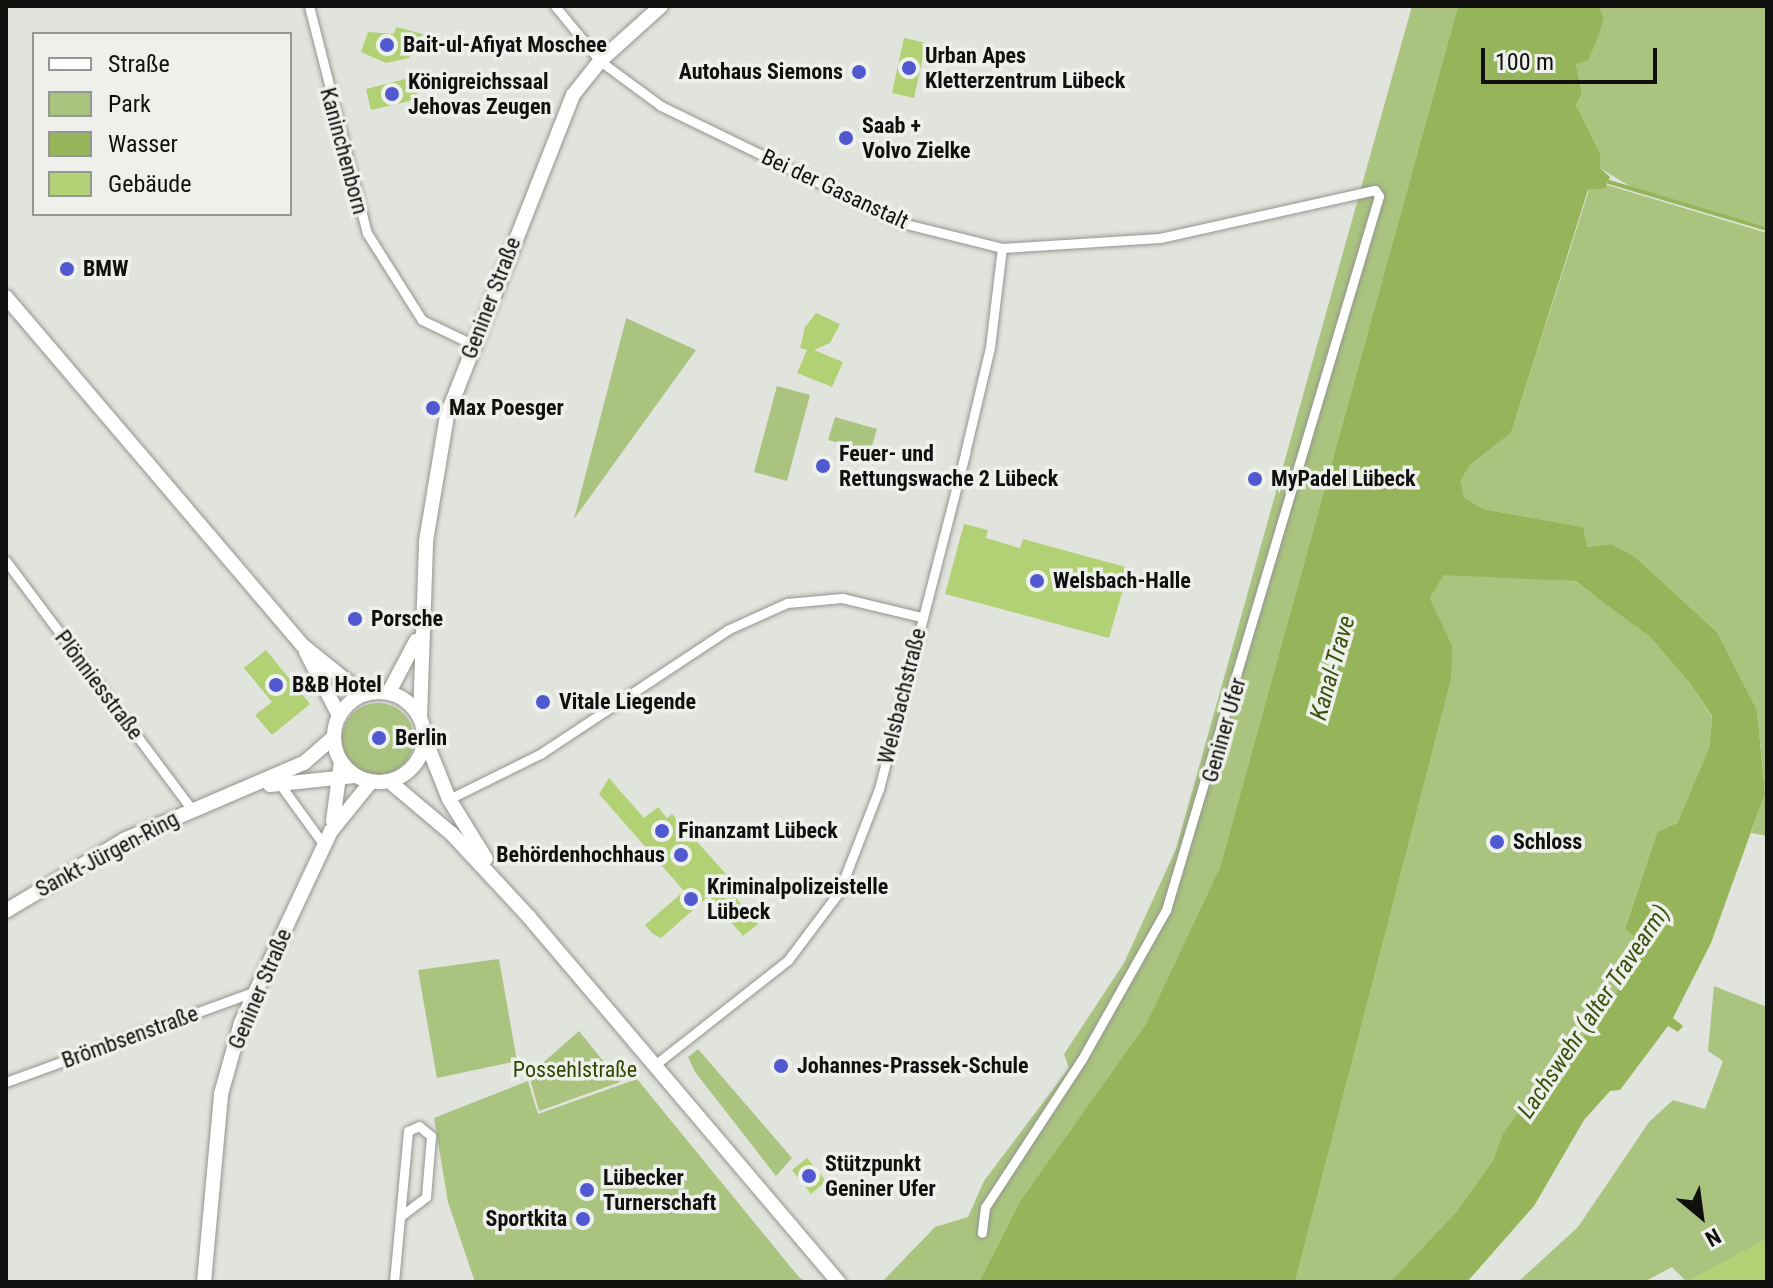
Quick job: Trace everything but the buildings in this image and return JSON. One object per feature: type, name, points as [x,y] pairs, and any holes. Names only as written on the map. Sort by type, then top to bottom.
[{"type":"main road","name":"Geniner Straße","points":[[420,717],[418,633],[441,436],[553,135],[600,61],[661,6]]},
{"type":"main road","points":[[6,297],[302,645],[363,694]]},
{"type":"main road","name":"Geniner Straße","points":[[389,692],[418,633]]},
{"type":"main road","points":[[302,645],[339,715]]},
{"type":"main road","points":[[425,739],[414,766],[389,781],[371,782],[345,772],[333,738],[339,715],[363,694],[389,692],[420,717],[425,739],[449,799],[529,917]]},
{"type":"main road","name":"Sankt-Jürgen-Ring","points":[[6,911],[89,858],[192,810],[257,787],[312,758],[333,738]]},
{"type":"main road","name":"Geniner Straße","points":[[331,831],[345,772]]},
{"type":"main road","name":"Sankt-Jürgen-Ring","points":[[257,787],[345,772]]},
{"type":"main road","points":[[389,781],[452,834],[529,917],[839,1282]]},
{"type":"main road","name":"Geniner Straße","points":[[204,1282],[221,1094],[253,992],[331,831],[371,782]]},
{"type":"street","name":"Kaninchenborn","points":[[309,6],[367,233],[422,320],[474,345]]},
{"type":"street","name":"Bei der Gasanstalt","points":[[555,6],[600,61],[661,106],[902,223],[1002,248],[1160,238],[1375,190]]},
{"type":"street","name":"Geniner Ufer","points":[[982,1233],[985,1207],[1121,997],[1166,910],[1218,753],[1379,196],[1375,190]]},
{"type":"street","name":"Welsbachstraße","points":[[656,1064],[788,960],[839,892],[879,789],[990,347],[1002,248]]},
{"type":"street","name":"Plönniesstraße","points":[[6,561],[192,810]]},
{"type":"street","points":[[449,799],[540,754],[727,630],[787,603],[842,598],[922,617]]},
{"type":"street","points":[[279,783],[324,845]]},
{"type":"street","name":"Brömbsenstraße","points":[[6,1082],[253,992]]},
{"type":"street","points":[[394,1282],[408,1131],[419,1126],[431,1136],[426,1197],[401,1216]]},
{"type":"green space","points":[[1412,6],[1458,6],[1220,867],[1146,1024],[1020,1201],[979,1282],[882,1282],[935,1227],[968,1217],[984,1181],[1069,1068],[1064,1054],[1124,963],[1176,849]]},
{"type":"green space","points":[[1598,6],[1767,6],[1767,227],[1631,187],[1600,168],[1576,105],[1582,94],[1576,64]]},
{"type":"green space","points":[[1607,185],[1767,233],[1767,836],[1751,833],[1765,792],[1757,710],[1717,632],[1634,556],[1611,544],[1587,547],[1582,527],[1483,509],[1464,497],[1461,480],[1470,465],[1511,433],[1589,190]]},
{"type":"green space","points":[[626,319],[696,350],[574,519]]},
{"type":"green space","points":[[777,386],[810,395],[787,481],[754,472]]},
{"type":"green space","points":[[835,417],[877,429],[870,452],[828,440]]},
{"type":"green space","points":[[1470,573],[1574,581],[1607,604],[1650,637],[1689,682],[1712,717],[1709,748],[1677,823],[1657,832],[1625,927],[1647,946],[1595,1026],[1503,1133],[1493,1160],[1457,1211],[1390,1282],[1295,1282],[1451,680],[1453,647],[1430,598],[1444,575]]},
{"type":"green space","points":[[378,703],[398,709],[408,719],[414,739],[408,759],[398,769],[378,775],[358,769],[348,759],[342,739],[348,719],[358,709]]},
{"type":"green space","points":[[499,959],[517,1061],[437,1078],[418,970]]},
{"type":"green space","points":[[1714,986],[1767,1007],[1767,1239],[1687,1282],[1672,1267],[1644,1282],[1518,1282],[1578,1227],[1649,1122],[1673,1100],[1705,1109],[1723,1061],[1708,1051]]},
{"type":"green space","name":"Possehlstraße","points":[[579,1031],[620,1082],[539,1111],[529,1075]]},
{"type":"green space","points":[[698,1049],[792,1158],[776,1176],[695,1072],[688,1057]]},
{"type":"green space","name":"Lübecker Turnerschaft","points":[[637,1079],[805,1282],[475,1282],[448,1202],[434,1118],[528,1081],[538,1114]]},
{"type":"water","name":"Kanal-Trave","points":[[1458,6],[1598,6],[1604,18],[1596,42],[1588,60],[1576,64],[1582,94],[1576,105],[1600,154],[1600,168],[1610,177],[1605,188],[1588,190],[1511,433],[1470,465],[1461,480],[1464,497],[1483,509],[1583,527],[1587,547],[1611,544],[1634,556],[1717,632],[1757,710],[1765,793],[1711,943],[1673,1018],[1683,1026],[1678,1032],[1668,1026],[1620,1090],[1610,1091],[1584,1120],[1534,1206],[1467,1282],[1390,1282],[1457,1211],[1493,1160],[1503,1133],[1559,1060],[1595,1026],[1646,947],[1625,928],[1657,832],[1677,823],[1709,748],[1712,716],[1689,682],[1650,637],[1575,581],[1444,575],[1430,598],[1453,647],[1451,680],[1295,1282],[979,1282],[1020,1201],[1146,1024],[1220,867]]},
{"type":"waterway","points":[[1609,182],[1767,229]]},
{"type":"place","name":"Bait-ul-Afiyat Moschee","points":[[387,45]]},
{"type":"place","name":"Urban Apes Kletterzentrum Lübeck","points":[[909,68]]},
{"type":"place","name":"Autohaus Siemons","points":[[859,72]]},
{"type":"place","name":"Königreichssaal Jehovas Zeugen","points":[[392,94]]},
{"type":"place","name":"Saab + Volvo Zielke","points":[[846,138]]},
{"type":"place","name":"BMW","points":[[67,269]]},
{"type":"place","name":"Max Poesger","points":[[433,408]]},
{"type":"place","name":"Feuer- und Rettungswache 2 Lübeck","points":[[823,466]]},
{"type":"place","name":"MyPadel Lübeck","points":[[1255,479]]},
{"type":"place","name":"Welsbach-Halle","points":[[1037,581]]},
{"type":"place","name":"Porsche","points":[[355,619]]},
{"type":"place","name":"B&B Hotel","points":[[276,685]]},
{"type":"place","name":"Vitale Liegende","points":[[543,702]]},
{"type":"place","name":"Berlin","points":[[379,738]]},
{"type":"place","name":"Finanzamt Lübeck","points":[[662,831]]},
{"type":"place","name":"Schloss","points":[[1497,842]]},
{"type":"place","name":"Behördenhochhaus","points":[[681,855]]},
{"type":"place","name":"Kriminalpolizeistelle Lübeck","points":[[691,899]]},
{"type":"place","name":"Johannes-Prassek-Schule","points":[[781,1066]]},
{"type":"place","name":"Stützpunkt Geniner Ufer","points":[[809,1176]]},
{"type":"place","name":"Lübecker Turnerschaft","points":[[587,1190]]},
{"type":"place","name":"Sportkita","points":[[583,1219]]},
{"type":"water label","name":"Lachswehr (alter Travearm)","points":[[1594,1012]]}]
